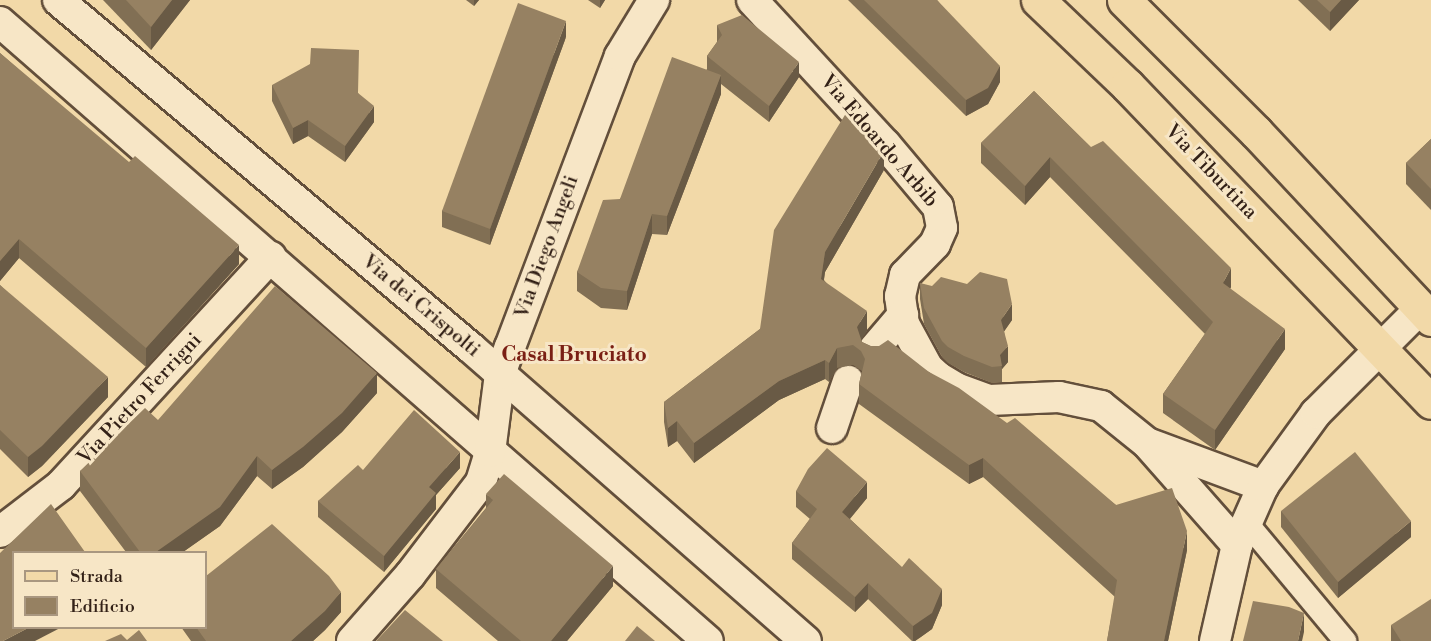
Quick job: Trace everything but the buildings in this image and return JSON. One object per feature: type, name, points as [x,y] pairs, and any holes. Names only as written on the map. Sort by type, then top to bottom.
[{"type":"main road","name":"Via Tiburtina","points":[[1038,0],[1127,85],[1381,347],[1431,402]]},
{"type":"main road","points":[[1124,0],[1256,132],[1426,313]]},
{"type":"street","points":[[0,11],[9,0]]},
{"type":"street","name":"Via dei Crispolti","points":[[58,0],[501,374],[806,641]]},
{"type":"street","name":"Via Diego Angeli","points":[[352,641],[410,575],[481,482],[490,452],[501,374],[552,230],[620,56],[654,0]]},
{"type":"street","name":"Via Edoardo Arbib","points":[[752,0],[885,144],[938,207],[942,228],[935,244],[905,275],[901,286],[903,315],[911,341],[928,368],[956,388],[989,400],[1059,397],[1083,400],[1101,406],[1147,443],[1241,533]]},
{"type":"street","points":[[0,22],[708,641]]},
{"type":"street","name":"Via Pietro Ferrigni","points":[[0,532],[61,485],[270,257]]},
{"type":"street","points":[[1215,641],[1241,533],[1263,486],[1316,413],[1381,347],[1426,313]]},
{"type":"street","points":[[874,349],[903,315]]},
{"type":"street","points":[[832,428],[848,381]]},
{"type":"street","name":"Via Edoardo Arbib","points":[[1147,443],[1263,486]]},
{"type":"street","points":[[1241,533],[1346,641]]},
{"type":"district","name":"Casal Bruciato","points":[[574,355]]}]
